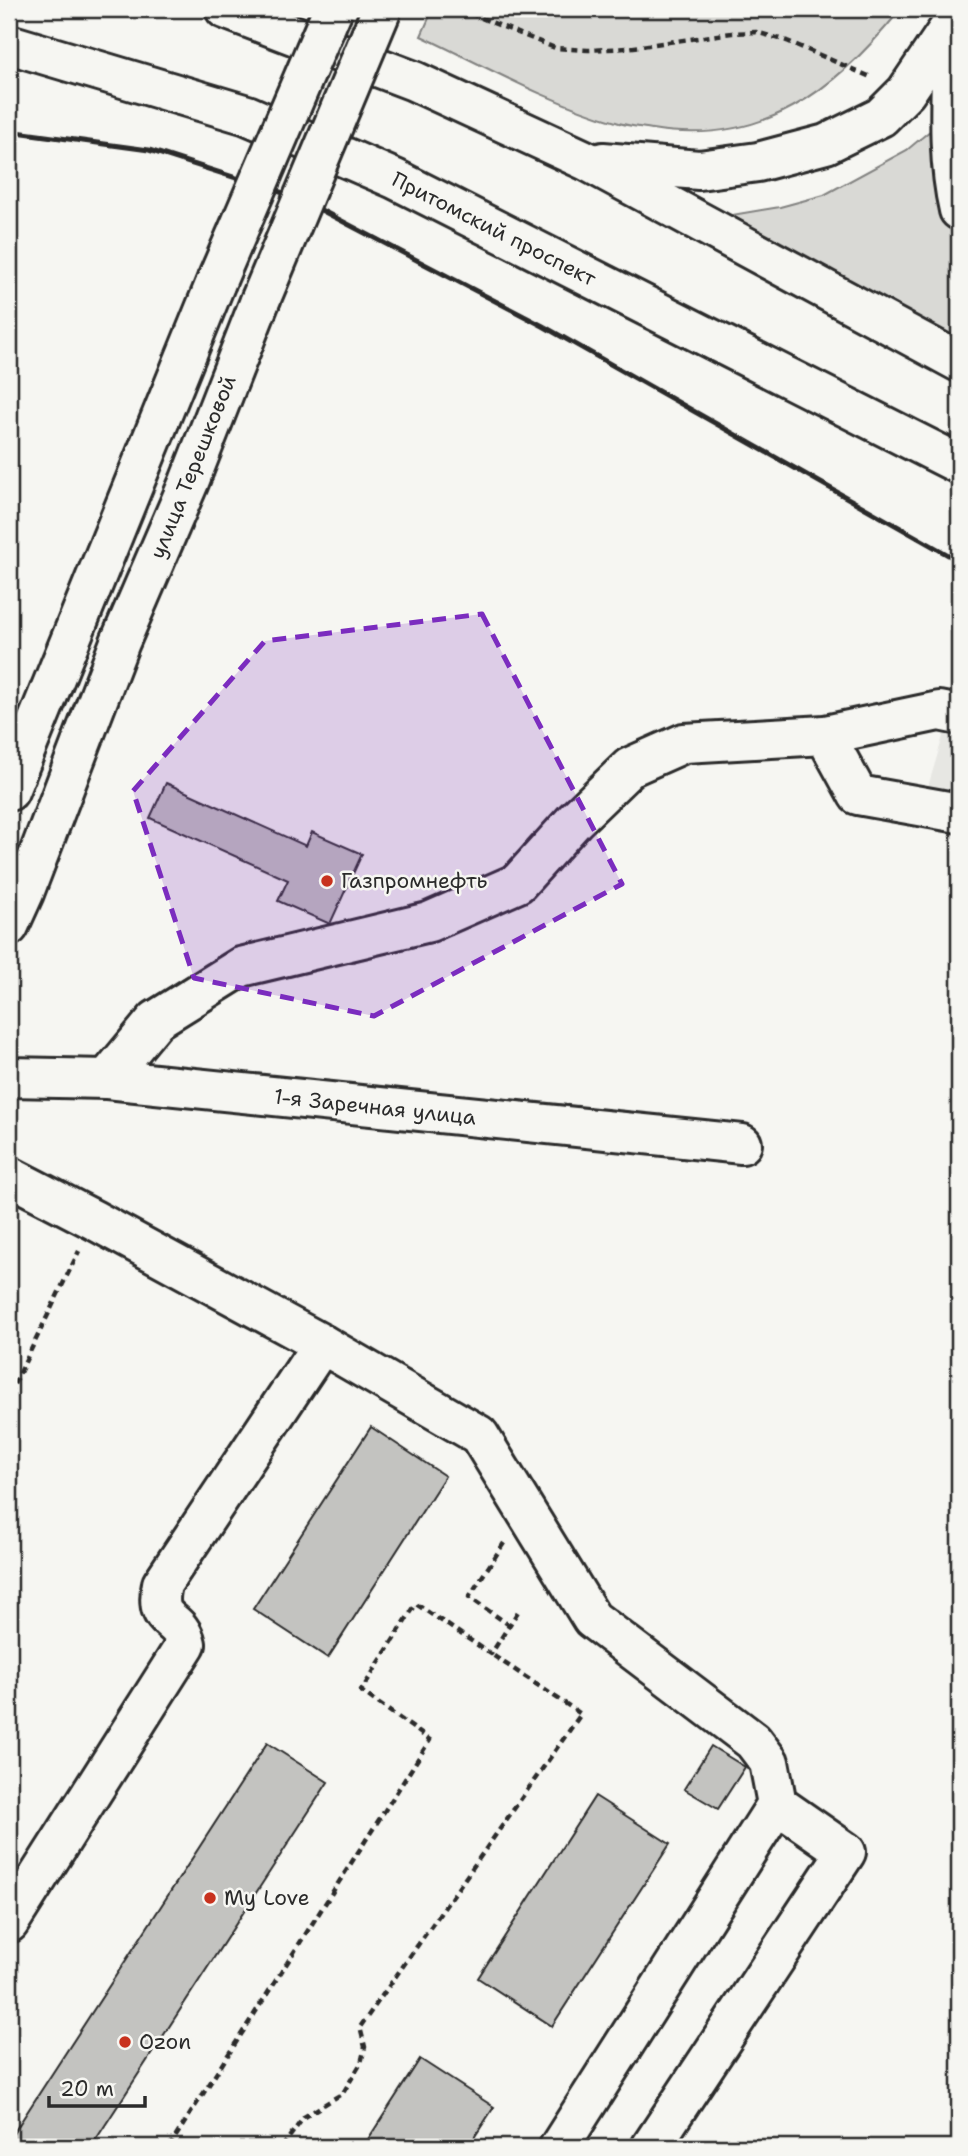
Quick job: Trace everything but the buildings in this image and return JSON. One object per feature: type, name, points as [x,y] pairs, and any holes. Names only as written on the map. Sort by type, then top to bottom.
[{"type":"main road","points":[[225,9],[415,80],[587,161],[959,362]]},
{"type":"main road","points":[[9,791],[216,282],[333,9]]},
{"type":"main road","name":"улица Терешковой","points":[[9,926],[120,642],[194,469],[260,301],[382,9]]},
{"type":"main road","points":[[587,161],[699,170],[758,162],[826,144],[881,117],[906,92],[957,15]]},
{"type":"main road","points":[[957,15],[951,128],[954,188],[959,210]]},
{"type":"main road","name":"Притомский проспект","points":[[9,44],[247,115],[395,179],[959,464]]},
{"type":"main road","points":[[107,1079],[156,1020],[241,967],[429,922],[518,883],[575,820],[630,767],[684,743],[825,735],[939,711],[959,715]]},
{"type":"main road","points":[[825,735],[858,795],[959,813]]},
{"type":"main road","name":"1-я Заречная улица","points":[[9,1077],[107,1079],[742,1144]]},
{"type":"main road","points":[[9,1176],[321,1344],[479,1435],[592,1619],[753,1741],[769,1762],[777,1804],[559,2147]]},
{"type":"main road","points":[[9,1923],[186,1644],[183,1632],[164,1615],[159,1601],[162,1584],[321,1344]]},
{"type":"main road","points":[[651,2147],[845,1852],[777,1804]]},
{"type":"path","points":[[459,9],[555,48],[627,48],[756,32],[787,41],[906,92]]},
{"type":"path","points":[[9,1395],[94,1220]]},
{"type":"path","points":[[505,1541],[469,1597],[509,1625]]},
{"type":"path","points":[[169,2147],[430,1740],[361,1691],[416,1604],[581,1714],[360,2027],[365,2047],[361,2063],[343,2093],[304,2117],[282,2147]]},
{"type":"path","points":[[491,1654],[519,1610]]},
{"type":"highlighted area","points":[[482,614],[622,884],[374,1016],[194,978],[133,791],[265,641]]},
{"type":"shaded area","points":[[433,9],[901,9],[850,65],[822,88],[793,106],[762,121],[728,129],[692,132],[620,123],[591,114],[517,83],[421,36]]},
{"type":"shaded area","points":[[937,125],[948,222],[959,252],[959,346],[776,243],[732,215],[780,207],[824,195],[907,150]]},
{"type":"shaded area","points":[[944,733],[959,736],[959,796],[927,790]]},
{"type":"railway","points":[[9,131],[149,150],[296,197],[543,326],[959,561]]},
{"type":"place","name":"Газпромнефть","points":[[327,881]]},
{"type":"place","name":"My Love","points":[[210,1898]]},
{"type":"place","name":"Ozon","points":[[125,2042]]}]
